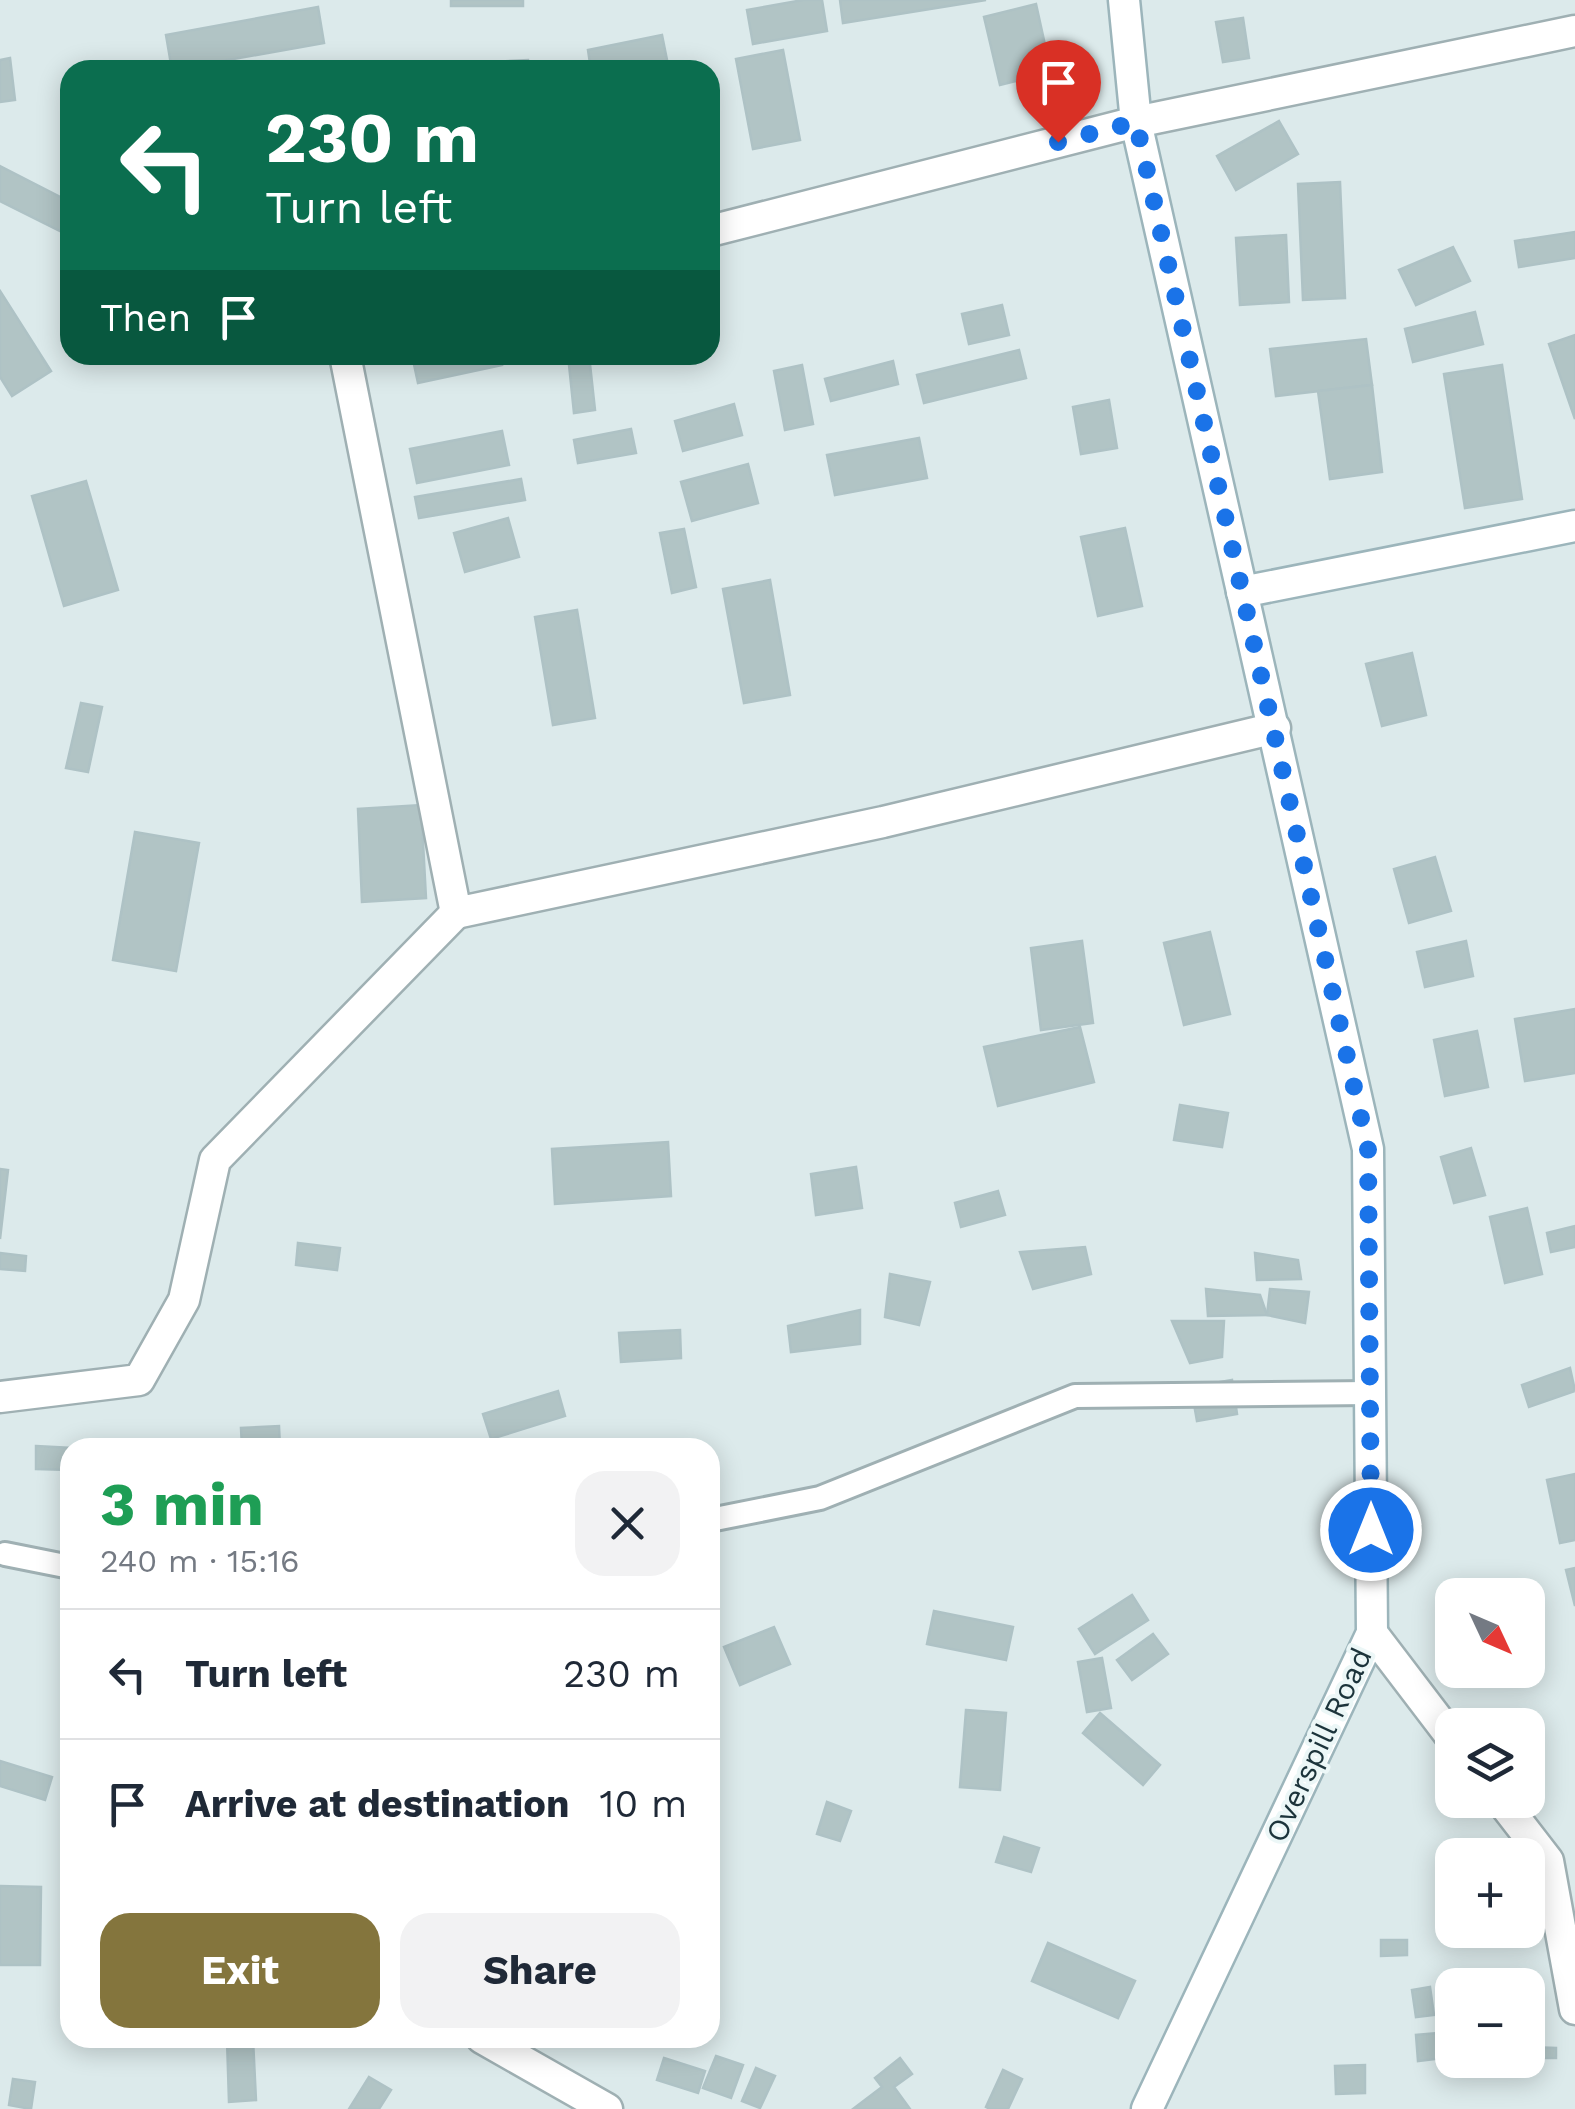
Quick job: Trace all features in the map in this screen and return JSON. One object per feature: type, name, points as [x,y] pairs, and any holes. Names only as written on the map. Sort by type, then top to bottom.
[{"type":"street","name":"Overspill Road","points":[[1124,0],[1136,122],[1368,1149],[1372,1633],[1148,2109]]},
{"type":"street","points":[[720,228],[1136,122],[1575,31]]},
{"type":"street","points":[[348,365],[456,913]]},
{"type":"street","points":[[1242,592],[1575,526]]},
{"type":"street","points":[[0,1397],[139,1380],[184,1300],[215,1160],[456,913],[883,822],[1275,728]]},
{"type":"street","points":[[1372,1633],[1435,1716]]},
{"type":"street","points":[[1515,1818],[1548,1861],[1575,2009]]},
{"type":"street","points":[[500,2048],[607,2109]]},
{"type":"lane","points":[[720,1518],[820,1498],[1076,1396],[1370,1393]]},
{"type":"lane","points":[[2,1557],[60,1566]]},
{"type":"building","points":[[451,0],[523,0],[523,6],[451,6]]},
{"type":"building","points":[[822,0],[827,31],[753,44],[747,10]]},
{"type":"building","points":[[840,0],[986,0],[843,23]]},
{"type":"building","points":[[1036,4],[1051,72],[1000,85],[984,17]]},
{"type":"building","points":[[318,7],[324,43],[228,60],[170,60],[166,35]]},
{"type":"building","points":[[1243,18],[1249,58],[1223,62],[1216,22]]},
{"type":"building","points":[[662,35],[667,60],[590,60],[588,50]]},
{"type":"building","points":[[783,50],[800,140],[753,149],[736,59]]},
{"type":"building","points":[[10,58],[15,100],[0,102],[0,60]]},
{"type":"building","points":[[1279,121],[1298,154],[1236,190],[1217,156]]},
{"type":"building","points":[[0,166],[60,197],[60,231],[0,201]]},
{"type":"building","points":[[1340,182],[1345,298],[1303,300],[1298,184]]},
{"type":"building","points":[[1575,232],[1575,258],[1519,267],[1515,241]]},
{"type":"building","points":[[1286,235],[1289,302],[1240,305],[1236,238]]},
{"type":"building","points":[[1453,247],[1470,281],[1416,305],[1399,270]]},
{"type":"building","points":[[0,291],[51,371],[12,396],[0,377]]},
{"type":"building","points":[[1002,305],[1009,335],[969,344],[962,314]]},
{"type":"building","points":[[1475,312],[1483,344],[1413,362],[1405,329]]},
{"type":"building","points":[[1575,335],[1575,419],[1549,344]]},
{"type":"building","points":[[1366,339],[1372,385],[1276,396],[1270,349]]},
{"type":"building","points":[[1019,350],[1026,378],[924,403],[917,375]]},
{"type":"building","points":[[893,361],[898,384],[831,401],[825,379]]},
{"type":"building","points":[[414,365],[502,365],[418,383]]},
{"type":"building","points":[[569,365],[590,365],[595,410],[574,413]]},
{"type":"building","points":[[802,365],[813,424],[785,430],[774,371]]},
{"type":"building","points":[[1502,365],[1522,499],[1465,508],[1444,374]]},
{"type":"building","points":[[1372,385],[1382,472],[1330,479],[1318,391]]},
{"type":"building","points":[[1109,400],[1117,448],[1081,454],[1073,407]]},
{"type":"building","points":[[734,404],[742,435],[683,451],[675,421]]},
{"type":"building","points":[[631,429],[636,453],[578,463],[574,440]]},
{"type":"building","points":[[502,431],[509,465],[417,483],[410,449]]},
{"type":"building","points":[[919,438],[927,478],[835,495],[827,455]]},
{"type":"building","points":[[748,464],[758,503],[692,521],[681,482]]},
{"type":"building","points":[[521,479],[525,500],[419,518],[415,497]]},
{"type":"building","points":[[86,481],[118,590],[64,606],[32,496]]},
{"type":"building","points":[[508,518],[519,557],[465,572],[454,533]]},
{"type":"building","points":[[1125,528],[1142,606],[1098,616],[1081,537]]},
{"type":"building","points":[[684,529],[696,587],[672,593],[660,533]]},
{"type":"building","points":[[770,580],[790,695],[744,703],[723,589]]},
{"type":"building","points":[[577,610],[595,718],[553,725],[535,617]]},
{"type":"building","points":[[1412,653],[1426,715],[1382,726],[1366,664]]},
{"type":"building","points":[[81,703],[102,707],[88,772],[66,768]]},
{"type":"building","points":[[421,805],[426,898],[362,902],[358,809]]},
{"type":"building","points":[[135,832],[199,843],[176,971],[113,960]]},
{"type":"building","points":[[1435,857],[1451,911],[1409,923],[1394,869]]},
{"type":"building","points":[[1210,932],[1230,1014],[1184,1025],[1164,943]]},
{"type":"building","points":[[1082,941],[1093,1023],[1041,1030],[1031,948]]},
{"type":"building","points":[[1466,941],[1473,976],[1425,987],[1417,952]]},
{"type":"building","points":[[1575,1009],[1575,1073],[1525,1081],[1515,1019]]},
{"type":"building","points":[[1080,1027],[1094,1082],[998,1106],[984,1047]]},
{"type":"building","points":[[1477,1031],[1488,1087],[1445,1096],[1434,1040]]},
{"type":"building","points":[[1180,1105],[1228,1113],[1222,1147],[1174,1140]]},
{"type":"building","points":[[668,1142],[671,1196],[555,1204],[552,1149]]},
{"type":"building","points":[[1471,1148],[1485,1195],[1454,1203],[1441,1157]]},
{"type":"building","points":[[856,1167],[862,1208],[816,1215],[811,1174]]},
{"type":"building","points":[[0,1169],[8,1170],[0,1239]]},
{"type":"building","points":[[998,1191],[1005,1215],[961,1227],[955,1203]]},
{"type":"building","points":[[1527,1208],[1542,1274],[1505,1283],[1490,1217]]},
{"type":"building","points":[[1575,1226],[1575,1247],[1551,1252],[1547,1233]]},
{"type":"building","points":[[298,1243],[340,1248],[337,1270],[296,1265]]},
{"type":"building","points":[[1085,1247],[1091,1274],[1033,1289],[1020,1252]]},
{"type":"building","points":[[0,1253],[26,1256],[25,1271],[0,1269]]},
{"type":"building","points":[[1255,1253],[1298,1260],[1301,1279],[1257,1280]]},
{"type":"building","points":[[890,1274],[930,1282],[919,1325],[885,1317]]},
{"type":"building","points":[[1206,1289],[1260,1295],[1267,1315],[1208,1316]]},
{"type":"building","points":[[1270,1289],[1309,1292],[1305,1323],[1267,1315]]},
{"type":"building","points":[[860,1310],[860,1344],[791,1352],[788,1326]]},
{"type":"building","points":[[1172,1321],[1224,1321],[1222,1357],[1190,1363]]},
{"type":"building","points":[[680,1330],[681,1358],[621,1362],[619,1333]]},
{"type":"building","points":[[1570,1368],[1575,1391],[1529,1407],[1522,1385]]},
{"type":"building","points":[[1232,1380],[1237,1414],[1197,1421],[1191,1387]]},
{"type":"building","points":[[558,1391],[565,1416],[491,1438],[483,1414]]},
{"type":"building","points":[[279,1426],[280,1438],[242,1438],[241,1428]]},
{"type":"building","points":[[36,1446],[60,1447],[60,1470],[36,1469]]},
{"type":"building","points":[[1575,1474],[1575,1540],[1560,1543],[1547,1480]]},
{"type":"building","points":[[1575,1568],[1575,1606],[1566,1570]]},
{"type":"building","points":[[1132,1595],[1148,1620],[1095,1654],[1079,1629]]},
{"type":"building","points":[[934,1611],[1013,1627],[1006,1660],[927,1644]]},
{"type":"building","points":[[774,1627],[790,1664],[740,1685],[724,1647]]},
{"type":"building","points":[[1153,1634],[1168,1654],[1132,1680],[1117,1660]]},
{"type":"building","points":[[1102,1658],[1111,1708],[1087,1712],[1078,1662]]},
{"type":"building","points":[[966,1710],[1006,1713],[1000,1790],[960,1787]]},
{"type":"building","points":[[1100,1713],[1160,1765],[1143,1785],[1083,1733]]},
{"type":"building","points":[[0,1761],[52,1777],[45,1800],[0,1786]]},
{"type":"building","points":[[827,1802],[851,1811],[840,1841],[817,1834]]},
{"type":"building","points":[[1004,1837],[1039,1848],[1031,1872],[996,1862]]},
{"type":"building","points":[[0,1886],[41,1887],[40,1965],[0,1965]]},
{"type":"building","points":[[1381,1940],[1407,1940],[1407,1955],[1381,1956]]},
{"type":"building","points":[[1048,1943],[1135,1981],[1118,2018],[1032,1981]]},
{"type":"building","points":[[1430,1987],[1434,2015],[1416,2017],[1412,1990]]},
{"type":"building","points":[[1435,2033],[1435,2059],[1418,2061],[1416,2035]]},
{"type":"building","points":[[227,2048],[253,2048],[256,2100],[229,2102]]},
{"type":"building","points":[[1545,2048],[1556,2048],[1556,2058],[1545,2058]]},
{"type":"building","points":[[716,2056],[743,2065],[731,2098],[703,2088]]},
{"type":"building","points":[[664,2058],[705,2071],[698,2093],[657,2080]]},
{"type":"building","points":[[900,2058],[912,2074],[894,2087],[910,2109],[853,2109],[882,2087],[875,2078]]},
{"type":"building","points":[[1365,2065],[1365,2093],[1336,2094],[1335,2066]]},
{"type":"building","points":[[756,2068],[775,2076],[760,2108],[742,2101]]},
{"type":"building","points":[[1003,2070],[1022,2079],[1008,2109],[990,2109],[986,2107]]},
{"type":"building","points":[[369,2077],[391,2090],[379,2109],[349,2109]]},
{"type":"building","points":[[13,2079],[35,2082],[31,2109],[9,2105]]},
{"type":"route","points":[[1058,142],[1136,122],[1275,728],[1368,1149],[1371,1530]]}]
